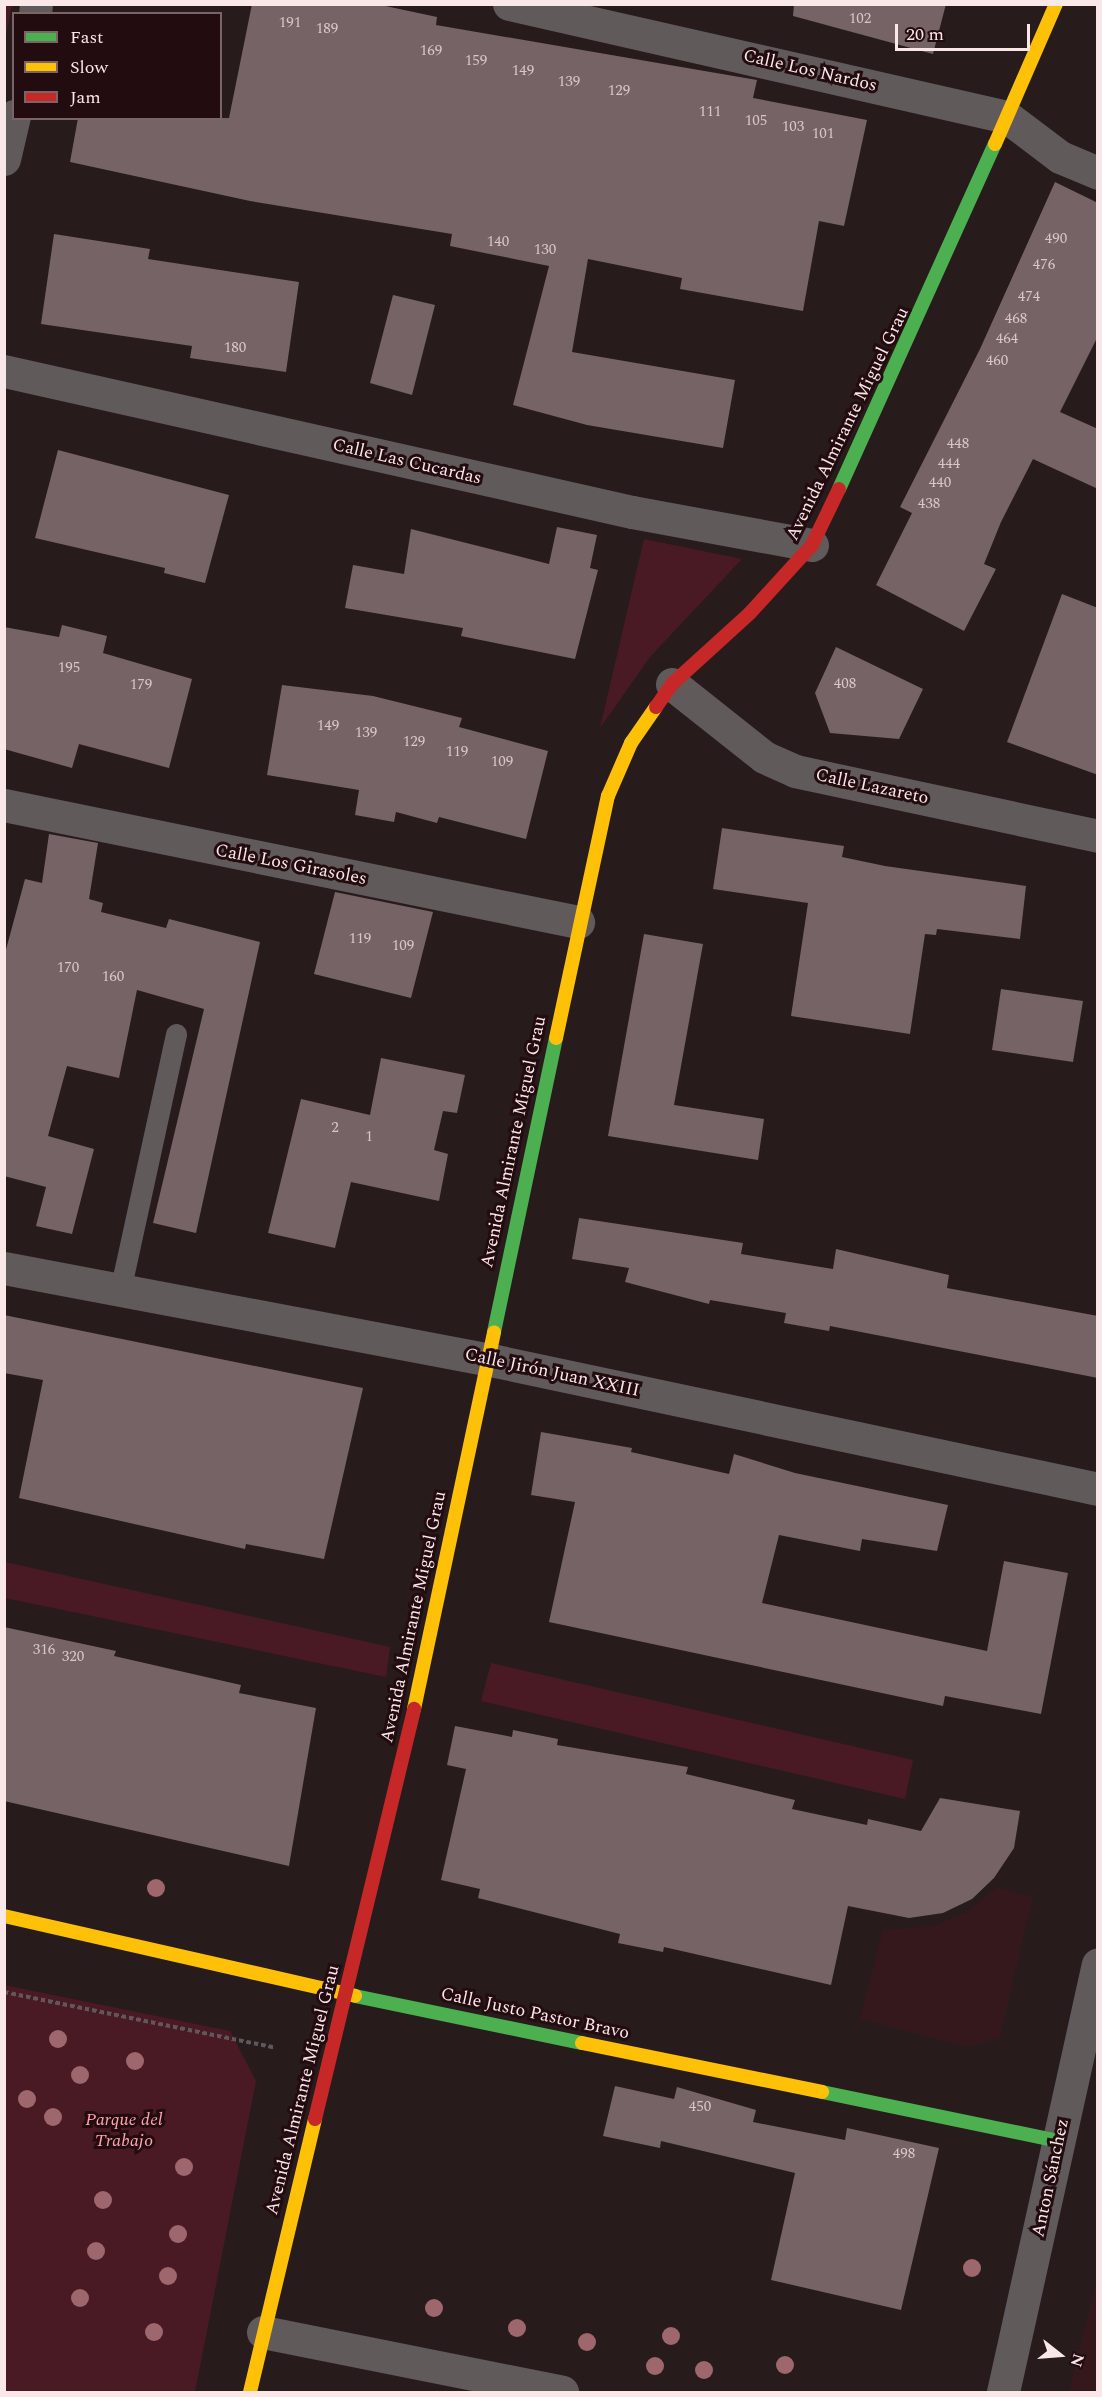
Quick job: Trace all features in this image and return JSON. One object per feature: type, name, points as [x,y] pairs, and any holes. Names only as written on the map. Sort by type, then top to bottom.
[{"type":"street","name":"Calle Los Nardos","points":[[509,4],[1007,117],[1060,157],[1098,173]]},
{"type":"street","name":"Avenida Almirante Miguel Grau","points":[[250,2392],[415,1704],[578,922],[617,770],[672,684],[750,613],[812,545],[895,374],[1056,4]]},
{"type":"street","points":[[4,159],[13,120]]},
{"type":"street","name":"Calle Las Cucardas","points":[[4,371],[632,512],[812,545]]},
{"type":"street","name":"Calle Lazareto","points":[[672,684],[764,757],[795,771],[1098,836]]},
{"type":"street","name":"Calle Los Girasoles","points":[[4,805],[578,922]]},
{"type":"street","name":"Calle Jirón Juan XXIII","points":[[4,1268],[486,1359],[1098,1489]]},
{"type":"street","name":"Calle Justo Pastor Bravo","points":[[4,1916],[345,1993],[1059,2141]]},
{"type":"street","name":"Anton Sánchez","points":[[1004,2392],[1098,1964]]},
{"type":"street","points":[[263,2332],[562,2392]]},
{"type":"lane","points":[[120,1291],[176,1034]]},
{"type":"path","points":[[4,1992],[273,2048]]},
{"type":"shaded area","points":[[997,1888],[1033,1897],[1000,2038],[968,2047],[860,2019],[883,1930],[934,1926],[967,1912]]},
{"type":"shaded area","points":[[1097,2280],[1097,2392],[1069,2392]]},
{"type":"green space","points":[[4,5],[12,5],[5,41]]},
{"type":"green space","points":[[644,539],[742,559],[650,657],[600,728]]},
{"type":"green space","points":[[5,1562],[390,1647],[386,1677],[5,1598]]},
{"type":"green space","points":[[491,1663],[913,1760],[905,1799],[481,1701]]},
{"type":"green space","name":"Parque del Trabajo","points":[[4,1985],[230,2031],[256,2081],[195,2392],[5,2392]]},
{"type":"building","points":[[252,4],[376,4],[437,17],[436,25],[757,80],[753,98],[867,120],[844,226],[819,221],[803,311],[680,289],[682,278],[588,259],[572,352],[735,380],[723,448],[587,425],[513,405],[549,266],[450,246],[452,234],[250,201],[70,162],[78,120],[222,120],[222,118],[229,118]]},
{"type":"building","points":[[794,4],[946,4],[933,54],[793,16]]},
{"type":"building","points":[[1055,182],[1098,203],[1098,336],[1060,412],[1098,429],[1098,489],[1033,459],[1001,522],[984,564],[996,569],[964,631],[876,585],[912,513],[900,507],[980,349]]},
{"type":"building","points":[[54,234],[150,249],[148,259],[299,282],[286,372],[190,358],[192,346],[41,324]]},
{"type":"building","points":[[393,295],[435,305],[412,395],[370,383]]},
{"type":"building","points":[[58,450],[229,495],[205,583],[164,573],[165,568],[35,538]]},
{"type":"building","points":[[557,527],[597,535],[590,568],[598,570],[575,659],[461,636],[463,628],[345,608],[353,565],[404,574],[411,529],[549,564]]},
{"type":"building","points":[[1062,594],[1098,608],[1098,775],[1007,742]]},
{"type":"building","points":[[62,625],[107,636],[103,653],[192,679],[169,768],[79,744],[72,768],[4,749],[4,627],[59,637]]},
{"type":"building","points":[[836,647],[923,689],[899,739],[830,733],[815,693]]},
{"type":"building","points":[[282,685],[373,696],[462,718],[459,727],[548,751],[526,839],[439,817],[437,823],[396,812],[394,822],[355,815],[359,790],[267,775]]},
{"type":"building","points":[[722,828],[844,846],[842,857],[885,866],[1026,886],[1020,939],[937,929],[936,935],[925,934],[910,1034],[791,1016],[808,903],[713,889]]},
{"type":"building","points":[[49,834],[98,843],[89,899],[103,903],[101,912],[166,928],[169,919],[260,942],[196,1233],[153,1223],[204,1009],[137,990],[119,1078],[67,1066],[48,1136],[94,1149],[72,1234],[36,1226],[46,1187],[4,1176],[4,957],[25,879],[42,883]]},
{"type":"building","points":[[335,892],[433,912],[411,998],[314,974]]},
{"type":"building","points":[[644,934],[703,944],[674,1105],[764,1119],[758,1160],[608,1136]]},
{"type":"building","points":[[1001,989],[1083,1001],[1073,1062],[992,1050]]},
{"type":"building","points":[[381,1058],[465,1075],[457,1113],[443,1111],[434,1150],[448,1154],[439,1201],[351,1182],[335,1248],[268,1233],[301,1099],[370,1115]]},
{"type":"building","points":[[579,1218],[743,1243],[741,1254],[833,1269],[836,1249],[949,1275],[947,1288],[1098,1316],[1098,1378],[830,1326],[829,1331],[784,1323],[786,1313],[710,1300],[709,1304],[625,1282],[629,1268],[572,1259]]},
{"type":"building","points":[[4,1315],[363,1388],[324,1559],[246,1544],[245,1549],[19,1498],[43,1380],[4,1373]]},
{"type":"building","points":[[541,1432],[632,1448],[631,1452],[729,1474],[734,1454],[795,1473],[948,1505],[937,1551],[862,1539],[860,1551],[779,1535],[762,1603],[987,1651],[1004,1561],[1068,1573],[1041,1714],[945,1696],[943,1706],[549,1622],[575,1502],[531,1495]]},
{"type":"building","points":[[4,1627],[116,1651],[114,1656],[241,1685],[239,1693],[316,1708],[289,1866],[4,1801]]},
{"type":"building","points":[[455,1726],[512,1737],[513,1730],[558,1739],[557,1745],[688,1767],[686,1774],[795,1800],[792,1809],[867,1825],[868,1819],[921,1831],[940,1798],[1020,1811],[1014,1848],[994,1878],[972,1899],[943,1913],[909,1918],[848,1906],[831,1985],[664,1947],[663,1952],[618,1943],[620,1934],[478,1898],[480,1889],[441,1880],[466,1769],[447,1765]]},
{"type":"building","points":[[615,2086],[674,2099],[677,2087],[756,2110],[753,2122],[845,2140],[847,2128],[939,2148],[901,2310],[771,2280],[795,2173],[661,2141],[660,2148],[603,2136]]},
{"type":"traffic: fast","points":[[839,489],[995,144]]},
{"type":"traffic: fast","points":[[494,1332],[556,1038]]},
{"type":"traffic: fast","points":[[355,1996],[582,2043]]},
{"type":"traffic: fast","points":[[822,2092],[1059,2141]]},
{"type":"traffic: slow","points":[[995,144],[1056,4]]},
{"type":"traffic: slow","points":[[556,1038],[608,796],[631,743],[656,707]]},
{"type":"traffic: slow","points":[[414,1709],[494,1332]]},
{"type":"traffic: slow","points":[[4,1916],[355,1996]]},
{"type":"traffic: slow","points":[[582,2043],[822,2092]]},
{"type":"traffic: slow","points":[[250,2392],[315,2119]]},
{"type":"traffic: jam","points":[[656,707],[672,684],[750,613],[812,545],[839,489]]},
{"type":"traffic: jam","points":[[315,2119],[414,1709]]}]
